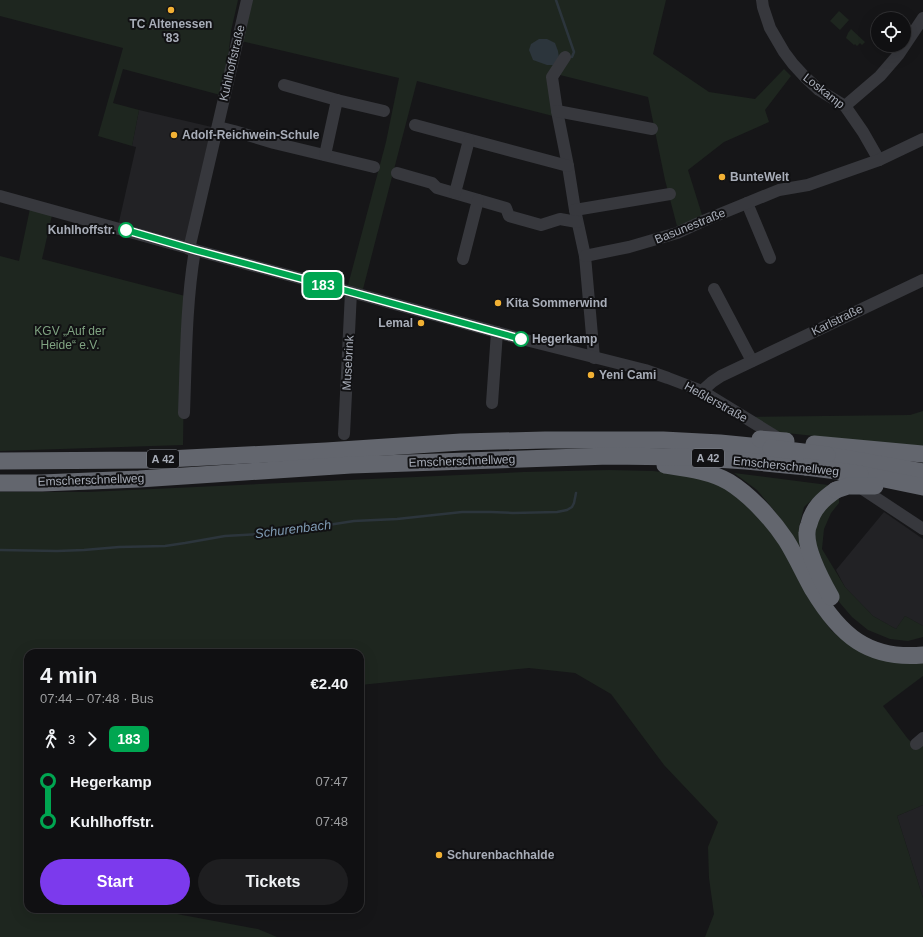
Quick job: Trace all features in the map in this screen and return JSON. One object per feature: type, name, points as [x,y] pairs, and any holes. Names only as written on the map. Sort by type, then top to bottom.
[{"type":"highway","name":"Emscherschnellweg","points":[[0,461],[155,460],[476,441],[663,440],[765,444],[923,472]]},
{"type":"highway","points":[[765,444],[814,444],[923,454]]},
{"type":"highway","name":"Emscherschnellweg","points":[[0,483],[42,483],[138,479],[351,465],[609,456],[685,457],[746,461],[860,474],[923,487]]},
{"type":"highway","points":[[609,456],[628,461],[654,463],[709,474],[728,482],[748,496],[769,517],[786,540],[814,590],[830,614],[838,625],[850,636],[875,651],[896,655],[923,655]]},
{"type":"highway","points":[[923,494],[875,486],[848,486],[836,490],[825,497],[816,507],[811,516],[806,532],[811,555],[821,581],[837,607],[849,620],[866,633],[889,643],[906,645],[923,643]]},
{"type":"street","name":"Kuhlhoffstraße","points":[[184,412],[188,315],[193,264],[192,250],[247,0]]},
{"type":"street","name":"Loskamp","points":[[762,0],[762,8],[770,28],[784,52],[793,64],[819,90],[845,106],[863,132],[879,160]]},
{"type":"street","points":[[845,106],[880,76],[899,54],[923,18]]},
{"type":"street","points":[[565,57],[552,77],[576,216],[585,256],[594,358]]},
{"type":"street","points":[[284,85],[384,112]]},
{"type":"street","points":[[325,155],[337,100]]},
{"type":"street","points":[[557,110],[652,129]]},
{"type":"street","points":[[415,125],[568,166]]},
{"type":"street","points":[[218,127],[234,130],[274,143],[374,168]]},
{"type":"street","points":[[879,160],[923,139]]},
{"type":"street","points":[[455,193],[469,140]]},
{"type":"street","name":"Basunestraße","points":[[585,256],[644,243],[677,233],[747,202],[779,190],[808,185],[879,160]]},
{"type":"street","points":[[397,174],[432,183],[437,188],[506,208],[508,216],[541,225],[560,219],[670,194]]},
{"type":"street","name":"Heßlerstraße","points":[[0,196],[192,250],[594,358],[645,370],[668,378],[702,391],[868,492],[923,529]]},
{"type":"street","points":[[463,259],[478,200]]},
{"type":"street","points":[[747,202],[770,258]]},
{"type":"street","name":"Karlstraße","points":[[702,391],[721,376],[923,280]]},
{"type":"street","points":[[714,289],[752,361]]},
{"type":"street","name":"Musebrink","points":[[344,434],[351,292]]},
{"type":"street","points":[[492,403],[498,332]]},
{"type":"shaded area","points":[[539,39],[547,39],[555,43],[559,58],[553,65],[547,65],[533,60],[529,50],[531,44]]},
{"type":"shaded area","points":[[139,110],[216,128],[188,247],[118,226],[136,147],[132,146]]},
{"type":"shaded area","points":[[884,512],[923,539],[923,626],[905,616],[896,629],[873,616],[845,587],[836,570]]},
{"type":"shaded area","points":[[923,805],[923,898],[897,816]]},
{"type":"green space","points":[[0,0],[238,0],[231,31],[224,96],[123,69],[113,103],[139,110],[132,146],[98,136],[123,48],[0,16]]},
{"type":"green space","points":[[250,0],[666,0],[653,54],[709,92],[755,99],[784,69],[791,76],[765,110],[769,122],[724,142],[688,170],[703,218],[677,226],[665,180],[648,97],[548,72],[553,116],[417,81],[362,293],[347,289],[386,142],[399,78],[241,41]]},
{"type":"green space","points":[[839,11],[849,20],[840,30],[830,21]]},
{"type":"green space","points":[[851,29],[865,42],[862,45],[860,43],[857,46],[855,44],[854,45],[846,38]]},
{"type":"green space","name":"KGV „Auf der Heide“ e.V.","points":[[31,204],[53,211],[42,259],[189,297],[184,375],[183,445],[0,451],[0,256],[19,261]]},
{"type":"green space","points":[[923,411],[923,446],[767,431],[744,417],[910,415]]},
{"type":"green space","points":[[609,470],[653,471],[678,474],[716,483],[746,501],[780,544],[820,615],[831,630],[851,646],[923,661],[923,676],[883,706],[908,739],[916,747],[923,743],[923,805],[897,816],[923,898],[923,937],[705,937],[714,914],[709,878],[708,847],[718,822],[664,765],[611,694],[575,673],[529,668],[364,685],[364,649],[24,649],[24,913],[175,913],[258,929],[277,937],[0,937],[0,492],[87,492],[524,472]]},
{"type":"green space","points":[[734,473],[828,485],[804,507],[799,527],[802,550],[773,509],[757,490]]},
{"type":"green space","points":[[839,496],[839,503],[831,513],[824,529],[822,549],[845,587],[873,616],[896,629],[905,616],[923,626],[923,637],[908,641],[890,639],[868,630],[852,617],[840,603],[813,551],[813,522],[821,509]]},
{"type":"waterway","points":[[556,0],[574,52],[572,57]]},
{"type":"waterway","name":"Schurenbach","points":[[0,550],[57,551],[165,546],[225,536],[298,531],[354,521],[397,519],[462,512],[557,512],[567,510],[572,507],[576,493]]},
{"type":"bus line","name":"183","points":[[126,230],[521,339]]},
{"type":"place","name":"TC Altenessen '83","points":[[171,10]]},
{"type":"place","name":"Adolf-Reichwein-Schule","points":[[174,135]]},
{"type":"place","name":"BunteWelt","points":[[722,177]]},
{"type":"place","name":"Kuhlhoffstr.","points":[[126,230]]},
{"type":"place","name":"Kita Sommerwind","points":[[498,303]]},
{"type":"place","name":"Lemal","points":[[421,323]]},
{"type":"place","name":"Hegerkamp","points":[[521,339]]},
{"type":"place","name":"Yeni Cami","points":[[591,375]]},
{"type":"place","name":"Schurenbachhalde","points":[[439,855]]}]
